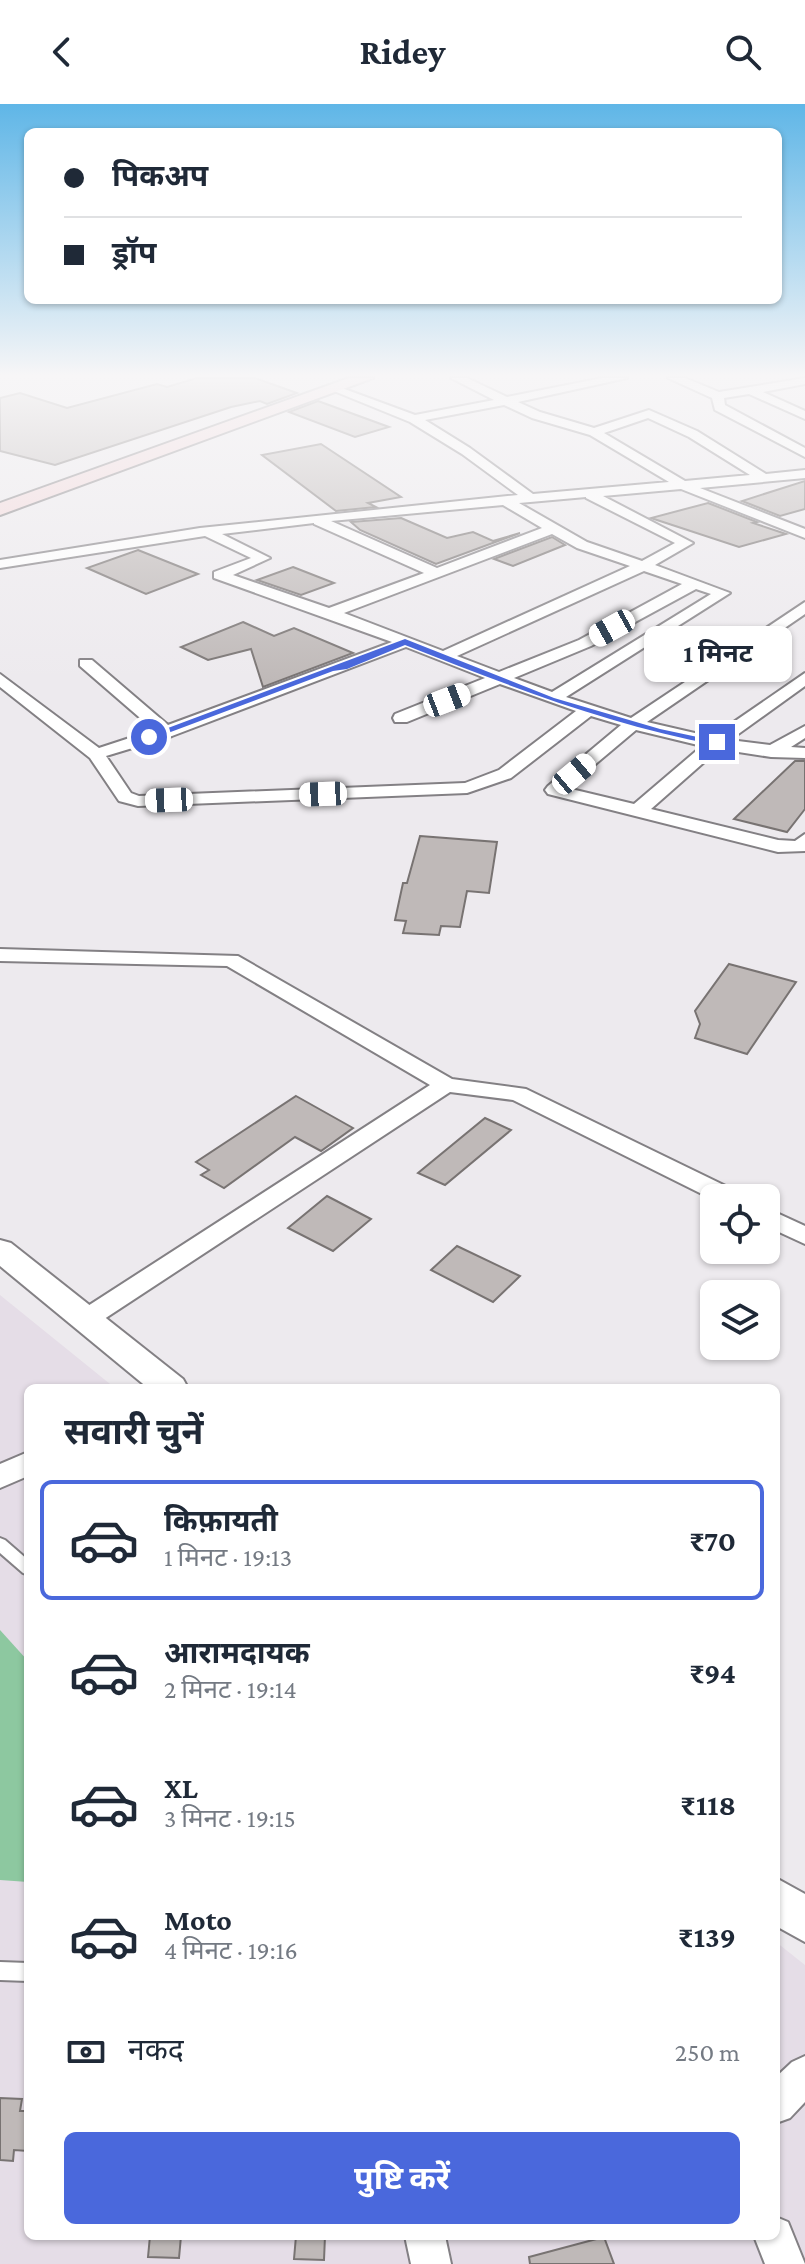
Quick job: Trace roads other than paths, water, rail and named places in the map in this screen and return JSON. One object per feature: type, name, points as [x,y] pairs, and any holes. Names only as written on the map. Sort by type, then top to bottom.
[{"type":"main road","points":[[0,509],[84,479]]},
{"type":"street","points":[[504,479],[531,499]]},
{"type":"street","points":[[672,479],[805,534]]},
{"type":"street","points":[[0,564],[318,520],[756,479]]},
{"type":"street","points":[[444,656],[643,566],[686,543],[589,494]]},
{"type":"street","points":[[506,501],[582,545],[723,593],[551,699]]},
{"type":"street","points":[[318,520],[434,572]]},
{"type":"street","points":[[331,613],[553,529]]},
{"type":"street","points":[[208,534],[263,558],[219,575],[331,613],[551,699],[633,724],[717,742],[771,752],[805,753]]},
{"type":"street","points":[[401,718],[585,643],[695,583]]},
{"type":"street","points":[[805,607],[633,724],[554,790],[778,846],[800,847],[805,840]]},
{"type":"street","points":[[96,754],[166,732],[405,642]]},
{"type":"street","points":[[86,663],[166,732]]},
{"type":"street","points":[[636,812],[717,742],[805,678]]},
{"type":"street","points":[[0,679],[96,754],[125,797],[138,801],[467,788],[505,774],[590,709]]},
{"type":"street","points":[[771,752],[805,731]]},
{"type":"street","points":[[0,955],[231,960],[446,1085],[518,1094],[701,1184]]},
{"type":"street","points":[[86,1319],[446,1085]]},
{"type":"street","points":[[780,1223],[805,1236]]},
{"type":"street","points":[[0,1250],[166,1384]]},
{"type":"street","points":[[0,1477],[24,1465]]},
{"type":"street","points":[[780,1902],[805,1921]]},
{"type":"street","points":[[780,2100],[805,2075]]},
{"type":"street","points":[[426,2240],[431,2264]]},
{"type":"street","points":[[776,2240],[785,2264]]},
{"type":"lane","points":[[0,1544],[24,1565]]},
{"type":"lane","points":[[0,1971],[24,1972]]}]
